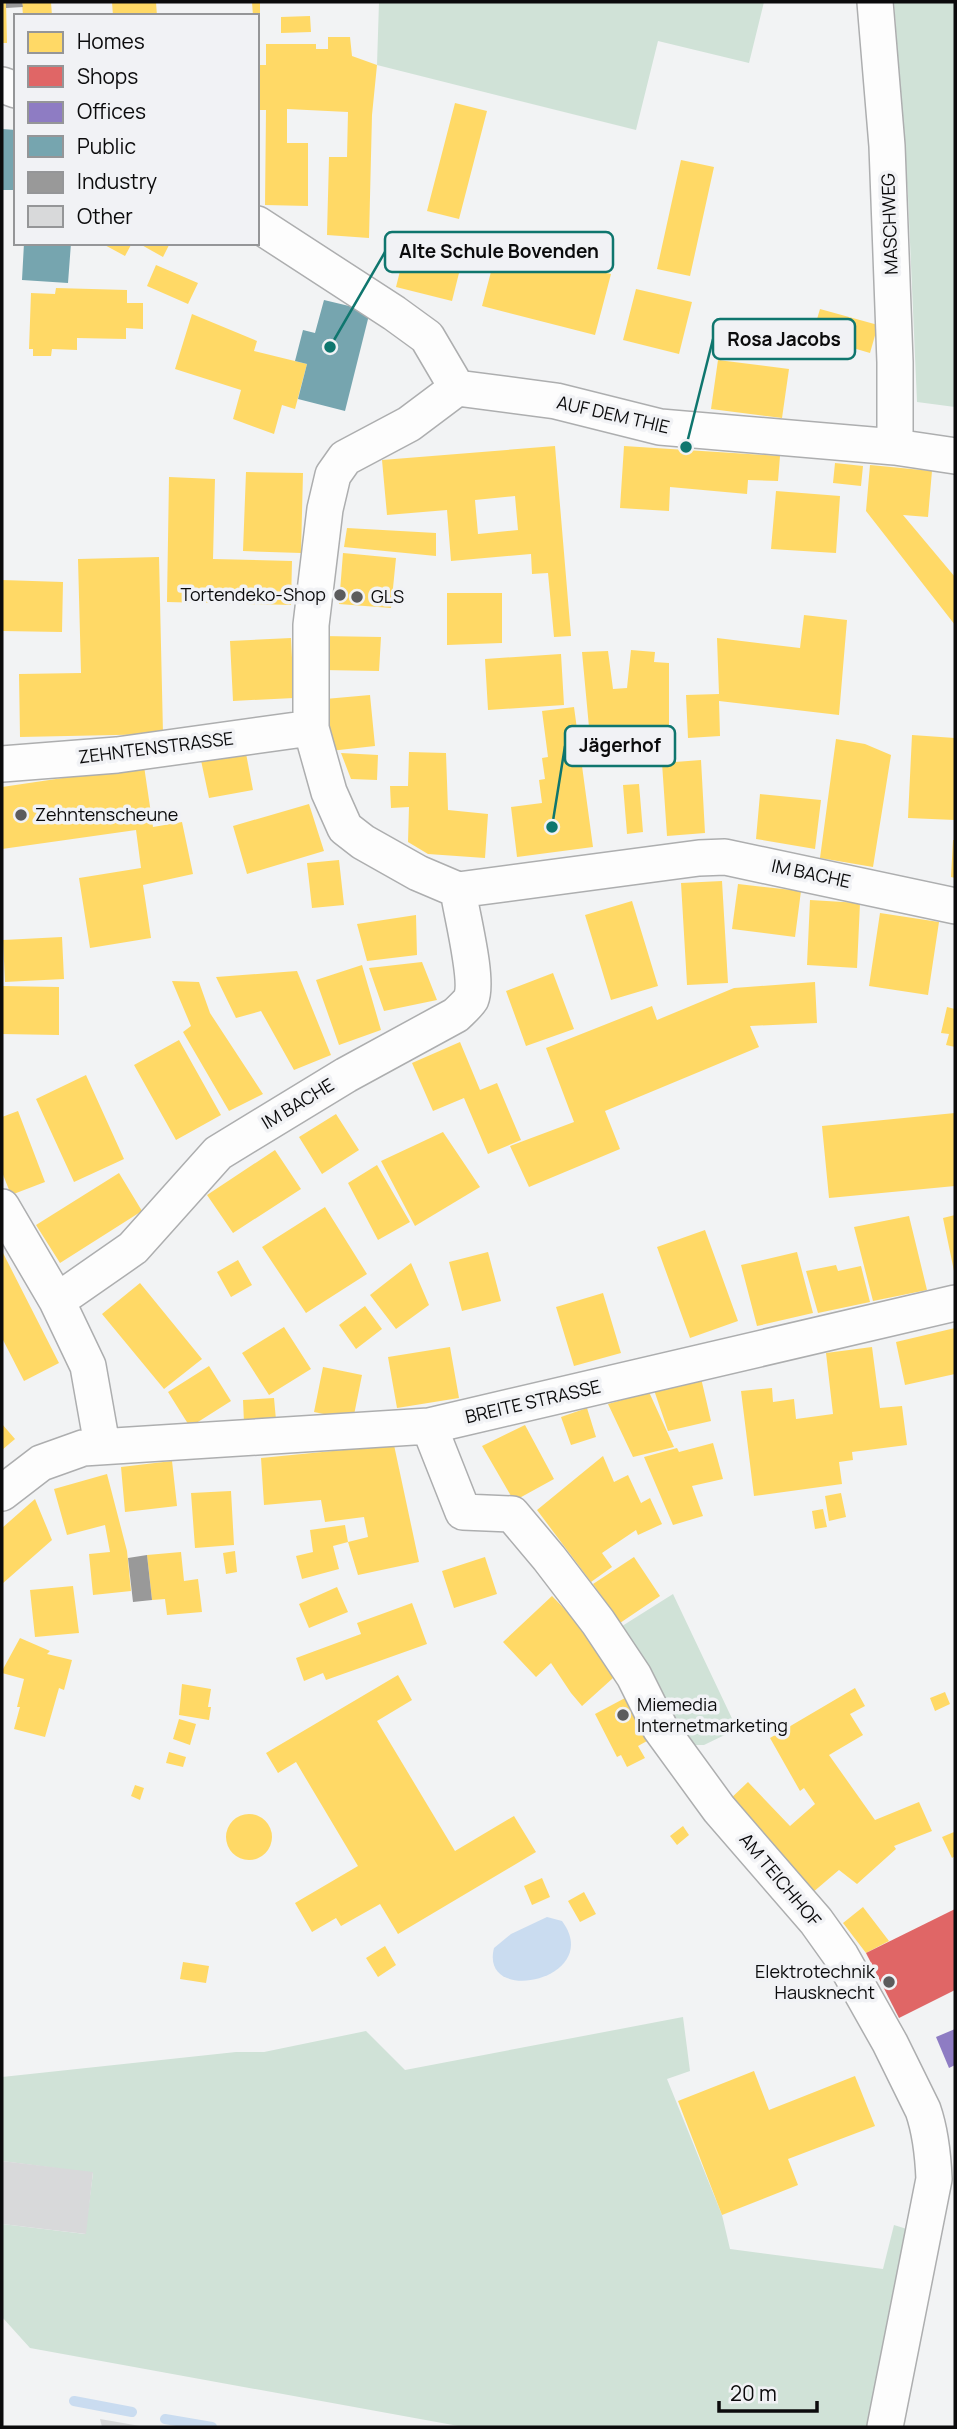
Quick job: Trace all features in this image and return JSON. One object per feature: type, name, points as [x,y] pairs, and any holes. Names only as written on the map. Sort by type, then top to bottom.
[{"type":"street","name":"MASCHWEG","points":[[874,2],[887,146],[895,362],[895,447]]},
{"type":"street","points":[[259,224],[427,337],[457,388],[409,424],[345,458],[333,475],[311,625],[311,729],[323,774],[345,828],[363,842],[418,873],[457,890]]},
{"type":"street","name":"AUF DEM THIE","points":[[457,388],[556,401],[660,428],[895,447],[955,456]]},
{"type":"street","name":"ZEHNTENSTRASSE","points":[[2,764],[117,755],[311,729]]},
{"type":"street","name":"IM BACHE","points":[[57,1301],[132,1248],[218,1153],[346,1075],[456,1015],[470,1000],[473,987],[457,890],[699,858],[725,857],[955,906]]},
{"type":"street","points":[[2,1207],[57,1301],[88,1366],[102,1445]]},
{"type":"street","name":"BREITE STRASSE","points":[[2,1493],[41,1463],[70,1451],[102,1445],[429,1426],[955,1303]]},
{"type":"street","name":"AM TEICHHOF","points":[[429,1426],[463,1512],[512,1514],[598,1622],[634,1676],[660,1728],[719,1809],[816,1921],[865,1997],[923,2110],[929,2129],[933,2179],[885,2427]]},
{"type":"green space","points":[[379,2],[764,2],[749,63],[658,41],[636,130],[377,65]]},
{"type":"green space","points":[[894,2],[955,2],[955,407],[917,402],[908,196]]},
{"type":"green space","points":[[673,1594],[737,1729],[704,1745],[688,1745],[619,1628]]},
{"type":"green space","points":[[683,2017],[690,2071],[667,2079],[722,2215],[730,2249],[883,2269],[894,2225],[910,2230],[871,2427],[464,2427],[30,2348],[2,2317],[2,2224],[85,2234],[93,2173],[2,2161],[2,2077],[236,2052],[264,2052],[366,2031],[405,2070]]},
{"type":"water","points":[[547,1917],[562,1921],[571,1941],[567,1958],[555,1971],[538,1978],[520,1981],[504,1977],[494,1966],[494,1948],[511,1934]]},
{"type":"building: Homes","points":[[2,2],[6,2],[7,43],[2,43]]},
{"type":"building: Homes","points":[[22,2],[51,2],[52,14],[23,14]]},
{"type":"building: Homes","points":[[112,2],[156,2],[157,14],[113,14]]},
{"type":"building: Homes","points":[[252,2],[260,2],[260,32],[259,14],[253,14]]},
{"type":"building: Homes","points":[[310,16],[311,32],[281,33],[281,17]]},
{"type":"building: Homes","points":[[328,37],[350,37],[352,56],[377,65],[372,115],[369,238],[327,235],[329,157],[347,157],[348,112],[287,109],[287,143],[308,143],[308,206],[265,205],[266,110],[259,110],[259,65],[266,65],[266,44],[316,44],[316,49],[328,49]]},
{"type":"building: Homes","points":[[455,103],[487,111],[459,219],[427,211]]},
{"type":"building: Homes","points":[[681,160],[714,167],[690,276],[657,269]]},
{"type":"building: Homes","points":[[410,231],[466,245],[452,301],[396,287]]},
{"type":"building: Homes","points":[[105,245],[131,245],[125,256]]},
{"type":"building: Homes","points":[[142,245],[169,245],[163,257]]},
{"type":"building: Homes","points":[[498,245],[611,274],[595,335],[482,306]]},
{"type":"building: Homes","points":[[156,265],[198,283],[188,304],[147,286]]},
{"type":"building: Homes","points":[[56,288],[127,290],[127,303],[143,303],[143,329],[126,328],[126,339],[77,338],[77,350],[52,349],[51,356],[33,356],[33,349],[29,349],[31,293],[55,294]]},
{"type":"building: Homes","points":[[636,289],[692,302],[679,354],[623,340]]},
{"type":"building: Homes","points":[[820,309],[878,325],[870,353],[812,336]]},
{"type":"building: Homes","points":[[192,314],[257,341],[254,351],[307,364],[295,409],[282,405],[274,434],[233,419],[241,390],[175,369]]},
{"type":"building: Homes","points":[[718,360],[789,369],[782,418],[711,409]]},
{"type":"building: Homes","points":[[555,446],[571,636],[554,637],[548,573],[532,574],[531,554],[451,561],[447,510],[387,515],[382,460]],"holes":[[[515,496],[518,530],[478,534],[475,500]]]},
{"type":"building: Homes","points":[[624,446],[780,456],[778,481],[748,480],[747,494],[670,487],[669,511],[620,508]]},
{"type":"building: Homes","points":[[835,463],[863,466],[861,486],[833,483]]},
{"type":"building: Homes","points":[[870,465],[932,471],[928,517],[903,515],[955,577],[955,625],[866,511]]},
{"type":"building: Homes","points":[[246,472],[303,473],[301,553],[243,551]]},
{"type":"building: Homes","points":[[169,477],[215,479],[213,559],[292,561],[291,605],[167,602]]},
{"type":"building: Homes","points":[[776,491],[840,496],[836,553],[771,549]]},
{"type":"building: Homes","points":[[347,528],[436,533],[436,556],[344,547]]},
{"type":"building: Homes","points":[[343,553],[396,558],[391,608],[339,604]]},
{"type":"building: Homes","points":[[159,557],[163,734],[20,737],[19,674],[81,673],[78,559]]},
{"type":"building: Homes","points":[[2,580],[63,582],[62,632],[2,631]]},
{"type":"building: Homes","points":[[447,593],[502,593],[502,643],[447,645]]},
{"type":"building: Homes","points":[[804,615],[847,620],[839,715],[719,701],[720,736],[688,738],[686,695],[719,694],[717,638],[800,648]]},
{"type":"building: Homes","points":[[323,636],[381,637],[379,671],[322,670]]},
{"type":"building: Homes","points":[[291,638],[294,698],[233,701],[230,641]]},
{"type":"building: Homes","points":[[631,650],[655,652],[654,662],[669,663],[669,738],[590,738],[582,652],[608,651],[613,689],[627,688]]},
{"type":"building: Homes","points":[[561,654],[564,705],[488,710],[485,659]]},
{"type":"building: Homes","points":[[370,695],[375,746],[330,751],[325,699]]},
{"type":"building: Homes","points":[[574,707],[593,847],[517,857],[511,807],[542,803],[539,780],[545,779],[542,758],[548,757],[542,711]]},
{"type":"building: Homes","points":[[912,735],[955,738],[955,820],[908,818]]},
{"type":"building: Homes","points":[[836,739],[865,744],[891,755],[873,867],[820,858]]},
{"type":"building: Homes","points":[[244,743],[253,790],[209,798],[199,751]]},
{"type":"building: Homes","points":[[409,752],[446,753],[448,810],[488,814],[485,858],[428,854],[408,842],[409,807],[391,808],[390,786],[408,786]]},
{"type":"building: Homes","points":[[341,753],[378,755],[377,780],[351,779]]},
{"type":"building: Homes","points":[[701,760],[705,833],[667,836],[662,763]]},
{"type":"building: Homes","points":[[144,766],[153,827],[182,822],[193,874],[143,885],[151,938],[90,948],[79,878],[141,868],[136,830],[2,849],[2,787]]},
{"type":"building: Homes","points":[[639,784],[643,832],[627,834],[623,785]]},
{"type":"building: Homes","points":[[760,794],[821,800],[815,849],[756,839]]},
{"type":"building: Homes","points":[[309,804],[324,851],[247,874],[233,826]]},
{"type":"building: Homes","points":[[955,840],[955,878],[951,877]]},
{"type":"building: Homes","points":[[339,860],[344,905],[312,908],[307,863]]},
{"type":"building: Homes","points":[[722,881],[728,983],[687,985],[681,883]]},
{"type":"building: Homes","points":[[738,884],[801,891],[795,937],[732,929]]},
{"type":"building: Homes","points":[[810,900],[860,903],[857,968],[807,965]]},
{"type":"building: Homes","points":[[632,901],[658,986],[611,1000],[585,915]]},
{"type":"building: Homes","points":[[880,913],[939,922],[928,995],[869,986]]},
{"type":"building: Homes","points":[[416,915],[417,955],[367,961],[357,924]]},
{"type":"building: Homes","points":[[62,937],[64,979],[5,982],[3,940]]},
{"type":"building: Homes","points":[[422,962],[437,1000],[384,1011],[369,968]]},
{"type":"building: Homes","points":[[362,965],[381,1030],[339,1045],[316,980]]},
{"type":"building: Homes","points":[[297,971],[331,1055],[294,1070],[261,1011],[236,1018],[216,977]]},
{"type":"building: Homes","points":[[553,973],[574,1029],[526,1046],[506,991]]},
{"type":"building: Homes","points":[[172,981],[199,982],[210,1013],[263,1094],[229,1111],[183,1032],[191,1026]]},
{"type":"building: Homes","points":[[815,982],[817,1023],[750,1026],[759,1047],[605,1111],[620,1149],[529,1187],[510,1146],[574,1122],[546,1048],[652,1006],[657,1020],[734,988]]},
{"type":"building: Homes","points":[[2,986],[59,987],[59,1035],[2,1034]]},
{"type":"building: Homes","points":[[947,1007],[955,1009],[955,1047],[946,1045],[949,1034],[941,1033]]},
{"type":"building: Homes","points":[[179,1040],[221,1115],[176,1140],[134,1065]]},
{"type":"building: Homes","points":[[460,1042],[480,1090],[497,1083],[521,1140],[488,1154],[464,1098],[433,1111],[412,1063]]},
{"type":"building: Homes","points":[[86,1075],[124,1159],[74,1182],[36,1099]]},
{"type":"building: Homes","points":[[18,1111],[45,1182],[11,1195],[2,1172],[2,1117]]},
{"type":"building: Homes","points":[[955,1113],[955,1186],[829,1198],[822,1126]]},
{"type":"building: Homes","points":[[336,1114],[359,1150],[322,1174],[299,1137]]},
{"type":"building: Homes","points":[[443,1132],[480,1187],[415,1226],[381,1161]]},
{"type":"building: Homes","points":[[275,1150],[301,1189],[233,1233],[207,1195]]},
{"type":"building: Homes","points":[[377,1165],[410,1222],[378,1240],[348,1183]]},
{"type":"building: Homes","points":[[119,1173],[142,1211],[60,1263],[36,1225]]},
{"type":"building: Homes","points":[[325,1207],[367,1274],[306,1313],[262,1247]]},
{"type":"building: Homes","points":[[955,1215],[955,1271],[954,1271],[943,1218]]},
{"type":"building: Homes","points":[[909,1216],[927,1290],[873,1301],[854,1227]]},
{"type":"building: Homes","points":[[705,1230],[738,1321],[690,1338],[657,1247]]},
{"type":"building: Homes","points":[[2,1251],[59,1363],[24,1381],[2,1338]]},
{"type":"building: Homes","points":[[488,1252],[501,1301],[462,1311],[449,1262]]},
{"type":"building: Homes","points":[[797,1252],[813,1313],[757,1326],[741,1265]]},
{"type":"building: Homes","points":[[238,1260],[252,1285],[231,1297],[217,1272]]},
{"type":"building: Homes","points":[[411,1263],[429,1305],[396,1329],[370,1295]]},
{"type":"building: Homes","points":[[836,1265],[838,1271],[861,1266],[870,1302],[818,1313],[806,1271]]},
{"type":"building: Homes","points":[[140,1283],[202,1359],[164,1389],[102,1314]]},
{"type":"building: Homes","points":[[603,1293],[621,1353],[574,1366],[556,1307]]},
{"type":"building: Homes","points":[[365,1306],[382,1329],[356,1349],[339,1325]]},
{"type":"building: Homes","points":[[284,1327],[311,1369],[269,1395],[242,1353]]},
{"type":"building: Homes","points":[[955,1328],[955,1374],[905,1385],[896,1342]]},
{"type":"building: Homes","points":[[450,1347],[459,1398],[397,1408],[388,1357]]},
{"type":"building: Homes","points":[[872,1347],[880,1408],[902,1406],[907,1445],[852,1452],[853,1460],[839,1462],[842,1484],[754,1496],[741,1391],[772,1388],[773,1402],[794,1399],[796,1419],[833,1414],[826,1353]]},
{"type":"building: Homes","points":[[209,1366],[231,1401],[190,1427],[168,1392]]},
{"type":"building: Homes","points":[[323,1367],[362,1375],[353,1420],[314,1412]]},
{"type":"building: Homes","points":[[701,1378],[711,1421],[668,1431],[654,1390]]},
{"type":"building: Homes","points":[[649,1392],[674,1447],[633,1457],[608,1404]]},
{"type":"building: Homes","points":[[274,1398],[276,1420],[244,1423],[243,1400]]},
{"type":"building: Homes","points":[[587,1408],[596,1437],[571,1445],[561,1417]]},
{"type":"building: Homes","points":[[2,1424],[15,1439],[2,1450]]},
{"type":"building: Homes","points":[[525,1425],[554,1479],[514,1501],[482,1446]]},
{"type":"building: Homes","points":[[713,1443],[723,1479],[692,1486],[703,1516],[673,1525],[644,1457],[677,1448],[679,1452]]},
{"type":"building: Homes","points":[[394,1445],[419,1562],[358,1575],[348,1542],[368,1537],[364,1517],[325,1522],[321,1500],[264,1505],[261,1458]]},
{"type":"building: Homes","points":[[603,1456],[614,1482],[628,1475],[641,1503],[650,1498],[662,1524],[638,1535],[636,1530],[602,1553],[612,1567],[591,1582],[537,1510]]},
{"type":"building: Homes","points":[[172,1461],[177,1506],[125,1512],[121,1467]]},
{"type":"building: Homes","points":[[107,1474],[127,1551],[131,1591],[93,1595],[89,1554],[110,1552],[105,1525],[67,1535],[54,1489]]},
{"type":"building: Homes","points":[[231,1491],[234,1545],[195,1548],[191,1493]]},
{"type":"building: Homes","points":[[841,1493],[846,1517],[829,1521],[825,1496]]},
{"type":"building: Homes","points":[[35,1499],[52,1540],[2,1584],[2,1528]]},
{"type":"building: Homes","points":[[823,1509],[827,1527],[815,1529],[812,1511]]},
{"type":"building: Homes","points":[[345,1525],[348,1542],[333,1546],[339,1569],[302,1579],[296,1556],[313,1552],[310,1530]]},
{"type":"building: Homes","points":[[235,1551],[237,1572],[226,1574],[223,1553]]},
{"type":"building: Homes","points":[[181,1552],[184,1581],[198,1579],[202,1612],[167,1615],[165,1599],[152,1600],[147,1555]]},
{"type":"building: Homes","points":[[485,1557],[497,1594],[454,1608],[442,1571]]},
{"type":"building: Homes","points":[[634,1557],[660,1596],[620,1623],[593,1584]]},
{"type":"building: Homes","points":[[73,1586],[79,1633],[35,1637],[30,1590]]},
{"type":"building: Homes","points":[[337,1587],[348,1612],[309,1628],[299,1604]]},
{"type":"building: Homes","points":[[552,1596],[585,1630],[605,1660],[613,1678],[582,1706],[551,1663],[536,1677],[503,1642]]},
{"type":"building: Homes","points":[[412,1603],[427,1644],[326,1680],[323,1673],[304,1681],[296,1658],[361,1634],[357,1623]]},
{"type":"building: Homes","points":[[20,1638],[50,1651],[47,1654],[72,1660],[64,1690],[59,1688],[45,1737],[14,1729],[24,1679],[2,1671]]},
{"type":"building: Homes","points":[[398,1675],[412,1700],[377,1721],[455,1851],[514,1816],[536,1852],[398,1934],[380,1904],[341,1926],[336,1918],[312,1932],[295,1903],[358,1866],[296,1762],[278,1773],[266,1753]]},
{"type":"building: Homes","points":[[182,1684],[211,1689],[209,1720],[179,1715]]},
{"type":"building: Homes","points":[[855,1688],[865,1706],[850,1714],[863,1735],[829,1755],[875,1820],[919,1802],[932,1831],[894,1846],[896,1849],[857,1884],[839,1870],[812,1893],[727,1802],[748,1782],[790,1826],[815,1804],[804,1788],[800,1791],[770,1738]]},
{"type":"building: Homes","points":[[945,1692],[950,1704],[935,1711],[930,1698]]},
{"type":"building: Homes","points":[[625,1698],[647,1741],[638,1746],[645,1758],[627,1767],[621,1755],[617,1757],[595,1714]]},
{"type":"building: Homes","points":[[179,1719],[196,1724],[190,1745],[173,1739]]},
{"type":"building: Homes","points":[[169,1752],[186,1757],[183,1767],[166,1763]]},
{"type":"building: Homes","points":[[135,1785],[144,1788],[140,1800],[131,1796]]},
{"type":"building: Homes","points":[[249,1814],[265,1821],[272,1837],[265,1853],[249,1860],[233,1853],[226,1837],[233,1821]]},
{"type":"building: Homes","points":[[683,1826],[689,1835],[677,1845],[670,1836]]},
{"type":"building: Homes","points":[[954,1832],[955,1856],[952,1858],[942,1837]]},
{"type":"building: Homes","points":[[542,1878],[550,1897],[532,1905],[524,1886]]},
{"type":"building: Homes","points":[[584,1892],[596,1914],[580,1922],[568,1901]]},
{"type":"building: Homes","points":[[863,1907],[889,1941],[866,1953],[843,1923]]},
{"type":"building: Homes","points":[[385,1946],[396,1965],[378,1977],[366,1958]]},
{"type":"building: Homes","points":[[183,1962],[209,1966],[206,1983],[180,1979]]},
{"type":"building: Homes","points":[[754,2071],[769,2110],[855,2076],[875,2126],[788,2159],[798,2185],[722,2215],[678,2101]]},
{"type":"building: Shops","points":[[955,1909],[955,1990],[899,2018],[866,1953]]},
{"type":"building: Offices","points":[[955,2029],[955,2065],[949,2068],[936,2037]]},
{"type":"building: Public","points":[[2,129],[14,130],[14,190],[2,190]]},
{"type":"building: Public","points":[[24,245],[71,245],[68,283],[22,280]]},
{"type":"building: Public","points":[[324,300],[370,311],[345,411],[298,399],[307,364],[295,361],[303,330],[315,333]]},
{"type":"building: Industry","points":[[6,2],[22,2],[23,7],[6,8]]},
{"type":"building: Industry","points":[[147,1555],[152,1600],[133,1602],[128,1558]]},
{"type":"building: Other","points":[[2,2161],[93,2172],[86,2234],[2,2224]]},
{"type":"building: Other","points":[[100,2419],[140,2426],[140,2427],[102,2427]]},
{"type":"waterway","points":[[74,2401],[132,2412]]},
{"type":"waterway","points":[[165,2419],[212,2427]]},
{"type":"place","name":"Alte Schule Bovenden","points":[[330,347]]},
{"type":"place","name":"Rosa Jacobs","points":[[686,447]]},
{"type":"place","name":"Tortendeko-Shop","points":[[340,595]]},
{"type":"place","name":"GLS","points":[[357,597]]},
{"type":"place","name":"Zehntenscheune","points":[[21,815]]},
{"type":"place","name":"Jägerhof","points":[[552,827]]},
{"type":"place","name":"Miemedia Internetmarketing","points":[[623,1715]]},
{"type":"place","name":"Elektrotechnik Hausknecht","points":[[889,1982]]}]
